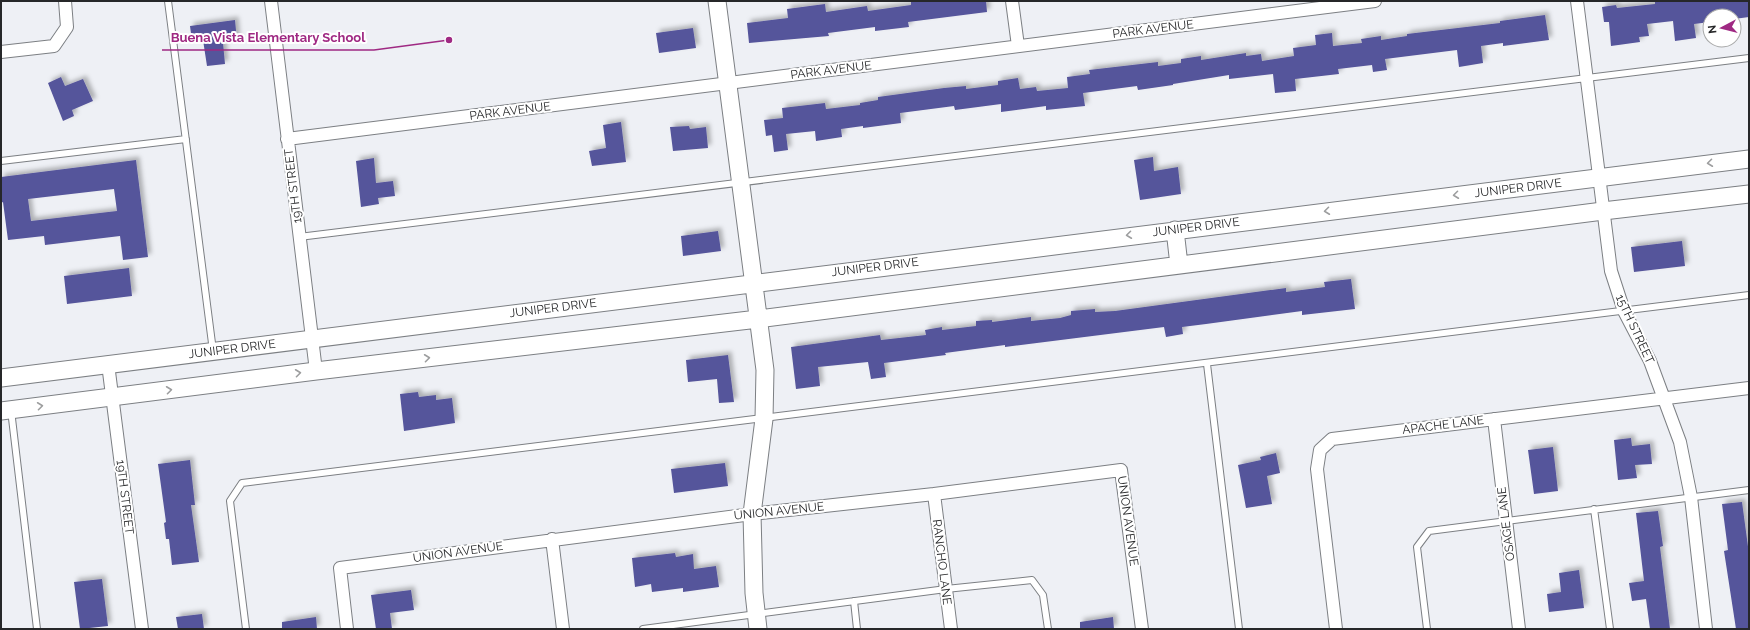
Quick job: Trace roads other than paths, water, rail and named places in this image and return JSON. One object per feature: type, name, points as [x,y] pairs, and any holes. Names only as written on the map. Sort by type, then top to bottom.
[{"type":"street","points":[[1,52],[54,46],[67,27],[65,1]]},
{"type":"street","name":"19TH STREET","points":[[271,1],[316,371]]},
{"type":"street","points":[[718,1],[765,370],[764,419],[752,514],[754,593],[757,622]]},
{"type":"street","points":[[1012,1],[1018,46]]},
{"type":"street","name":"PARK AVENUE","points":[[287,139],[1018,46],[1310,5],[1376,1]]},
{"type":"street","name":"15TH STREET","points":[[1577,1],[1611,272],[1624,311],[1650,361],[1680,442],[1691,497],[1706,629]]},
{"type":"street","name":"JUNIPER DRIVE","points":[[1,378],[1749,158]]},
{"type":"street","points":[[6,410],[316,371],[758,319],[1603,211],[1749,194]]},
{"type":"street","points":[[1175,230],[1179,265]]},
{"type":"street","name":"19TH STREET","points":[[108,364],[142,629]]},
{"type":"street","name":"APACHE LANE","points":[[1336,629],[1317,469],[1320,450],[1332,439],[1749,388]]},
{"type":"street","name":"OSAGE LANE","points":[[1494,419],[1519,629]]},
{"type":"street","name":"UNION AVENUE","points":[[347,629],[340,568],[552,539],[752,514],[934,494],[1121,470],[1142,629]]},
{"type":"street","name":"RANCHO LANE","points":[[934,494],[951,629]]},
{"type":"street","points":[[552,539],[563,629]]},
{"type":"lane","points":[[168,1],[213,351]]},
{"type":"lane","points":[[299,238],[1586,77],[1749,58]]},
{"type":"lane","points":[[1,161],[186,139]]},
{"type":"lane","points":[[246,629],[230,501],[242,483],[1207,364],[1749,295]]},
{"type":"lane","points":[[1207,364],[1239,629]]},
{"type":"lane","points":[[6,410],[37,629]]},
{"type":"lane","points":[[1427,629],[1417,547],[1429,531],[1749,490]]},
{"type":"lane","points":[[1594,509],[1610,629]]},
{"type":"lane","points":[[644,629],[757,622],[854,601],[1032,580],[1043,595],[1048,629]]},
{"type":"lane","points":[[854,601],[857,629]]},
{"type":"place","name":"Buena Vista Elementary School","points":[[449,40]]}]
